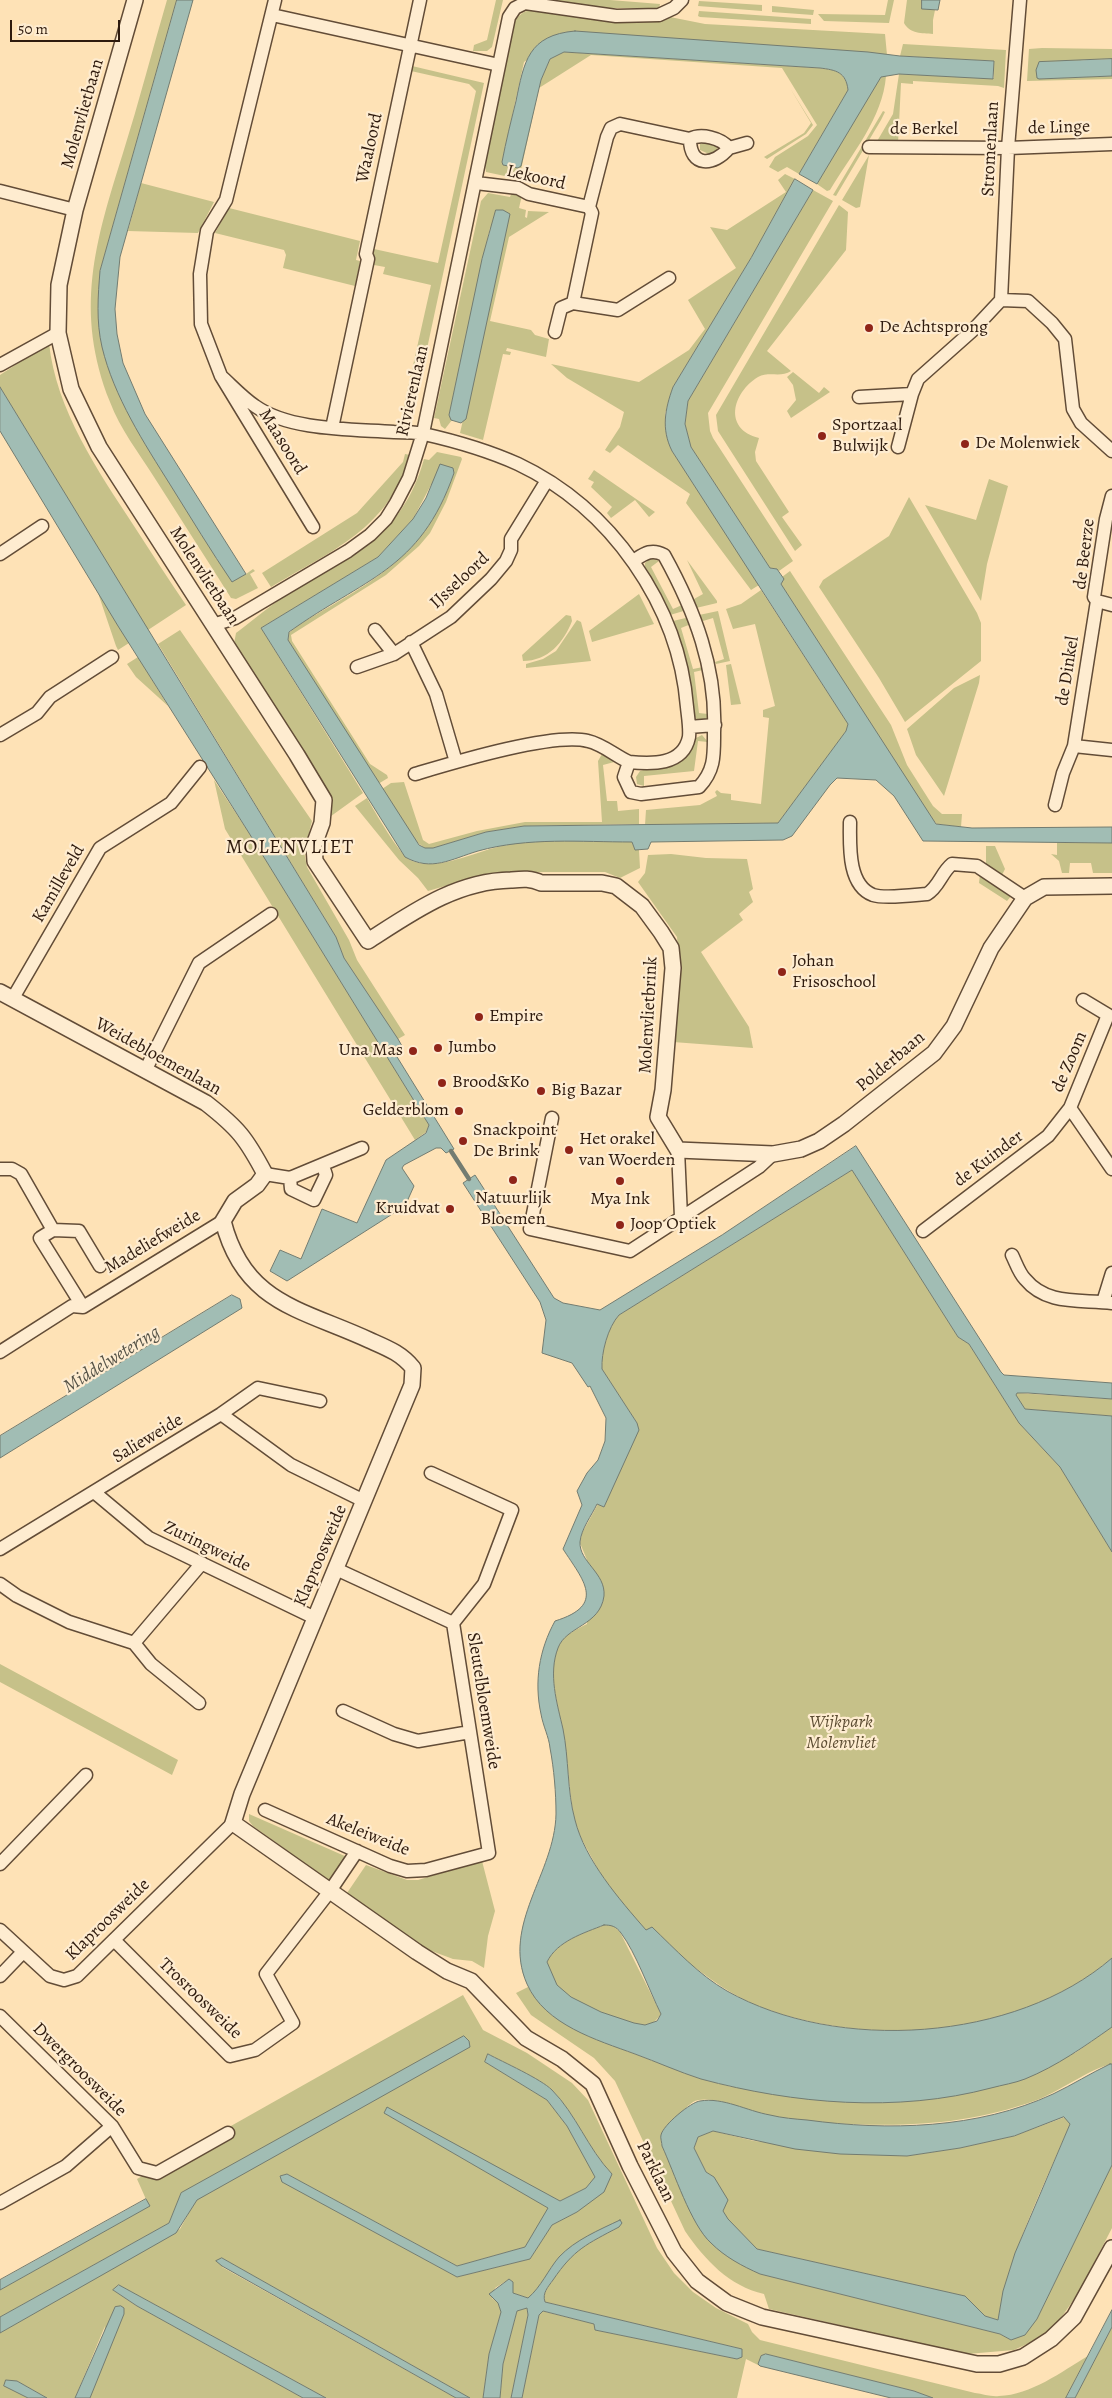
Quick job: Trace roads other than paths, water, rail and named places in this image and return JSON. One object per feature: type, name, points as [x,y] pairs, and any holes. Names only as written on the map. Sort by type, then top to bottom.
[{"type":"street","name":"Molenvlietbaan","points":[[135,0],[75,210],[59,285],[58,332],[71,390],[99,447],[298,755],[324,800],[322,823],[314,846],[315,861],[368,941]]},
{"type":"street","points":[[275,0],[272,15],[499,65]]},
{"type":"street","name":"Waaloord","points":[[332,428],[368,260],[366,254],[420,0]]},
{"type":"street","name":"Rivierenlaan","points":[[213,625],[236,618],[348,551],[370,535],[386,519],[409,478],[423,433],[509,17],[515,8],[525,3],[616,16],[659,15],[674,8],[682,0]]},
{"type":"street","name":"Stromenlaan","points":[[1001,300],[1008,148],[1020,0]]},
{"type":"street","name":"Maasoord","points":[[272,15],[226,200],[208,231],[200,274],[201,324],[220,376],[313,527]]},
{"type":"street","points":[[573,302],[592,213],[589,207],[611,128],[620,124],[690,138],[696,135],[724,141],[729,148]]},
{"type":"street","points":[[690,138],[690,149],[693,156],[702,161],[712,162],[721,157],[729,148],[747,143]]},
{"type":"street","name":"de Linge","points":[[1008,148],[1112,144]]},
{"type":"street","name":"de Berkel","points":[[869,147],[1008,148]]},
{"type":"street","name":"Lekoord","points":[[476,183],[518,188],[529,194],[589,207]]},
{"type":"street","points":[[0,191],[75,210]]},
{"type":"street","points":[[555,332],[561,308],[573,302],[618,310],[669,278]]},
{"type":"street","points":[[898,447],[918,378],[972,331],[1001,300],[1028,301],[1052,323],[1065,339],[1067,368],[1074,409],[1081,423],[1112,451]]},
{"type":"street","points":[[0,365],[58,332]]},
{"type":"street","name":"Maasoord","points":[[220,376],[256,407],[293,423],[332,428],[423,433]]},
{"type":"street","points":[[859,397],[912,394]]},
{"type":"street","points":[[415,774],[533,743],[578,739],[590,741],[629,762],[645,764],[662,762],[674,759],[682,751],[688,738],[689,727],[680,663],[667,623],[652,590],[632,561],[602,525],[566,494],[519,465],[486,452],[423,433]]},
{"type":"street","name":"IJsseloord","points":[[358,667],[394,654],[452,617],[491,579],[506,561],[511,550],[511,539],[546,482]]},
{"type":"street","name":"de Beerze","points":[[1112,496],[1106,519],[1094,597],[1097,601],[1112,605]]},
{"type":"street","points":[[0,554],[42,526]]},
{"type":"street","points":[[629,762],[624,777],[631,792],[641,794],[699,787],[711,772],[715,725],[715,698],[704,645],[693,612],[678,579],[664,555],[656,550],[648,552],[632,561]]},
{"type":"street","name":"de Dinkel","points":[[1055,805],[1062,773],[1074,746],[1097,601]]},
{"type":"street","points":[[374,630],[394,654]]},
{"type":"street","points":[[411,642],[436,694],[456,762]]},
{"type":"street","points":[[0,735],[38,712],[50,697],[112,657]]},
{"type":"street","points":[[689,727],[715,725]]},
{"type":"street","points":[[1074,746],[1112,750]]},
{"type":"street","name":"Kamilleveld","points":[[7,995],[100,848],[171,804],[200,767]]},
{"type":"street","points":[[850,822],[852,870],[865,890],[874,895],[927,894],[934,890],[945,870],[952,864],[977,866],[1025,898]]},
{"type":"street","name":"Molenvlietbrink","points":[[368,941],[442,895],[484,883],[533,879],[541,883],[602,883],[624,890],[642,906],[671,948],[673,968],[663,1090],[658,1117],[678,1150],[681,1217]]},
{"type":"street","name":"Polderbaan","points":[[678,1150],[773,1154],[801,1149],[819,1141],[844,1124],[934,1053],[954,1026],[991,948],[1025,898],[1044,887],[1112,886]]},
{"type":"street","points":[[145,1071],[199,963],[271,914]]},
{"type":"street","name":"Weidebloemenlaan","points":[[7,995],[206,1103],[233,1124],[247,1140],[264,1174]]},
{"type":"street","name":"de Zoom","points":[[1083,1000],[1110,1016],[1070,1108],[1112,1169]]},
{"type":"street","name":"de Kuinder","points":[[923,1231],[1048,1136],[1070,1108]]},
{"type":"street","points":[[552,1118],[530,1229],[630,1251],[759,1167],[773,1154]]},
{"type":"street","points":[[264,1174],[290,1178],[323,1166],[362,1148]]},
{"type":"street","points":[[290,1178],[291,1189],[314,1200],[326,1175],[323,1166]]},
{"type":"street","points":[[0,1169],[12,1169],[21,1174],[53,1230],[40,1238],[83,1307]]},
{"type":"street","name":"Madeliefweide","points":[[0,1352],[72,1306],[83,1307],[223,1221],[235,1201],[257,1185],[264,1174]]},
{"type":"street","name":"Klaproosweide","points":[[0,1930],[50,1976],[64,1980],[77,1976],[115,1941],[233,1823],[242,1794],[412,1385],[413,1368],[404,1356],[353,1333],[289,1308],[267,1292],[248,1274],[228,1241],[223,1221]]},
{"type":"street","name":"Madeliefweide","points":[[53,1230],[79,1231],[100,1266]]},
{"type":"street","points":[[1012,1255],[1024,1279],[1040,1294],[1068,1302],[1108,1302],[1112,1273]]},
{"type":"street","name":"Salieweide","points":[[0,1549],[221,1414],[258,1388],[320,1401]]},
{"type":"street","points":[[221,1414],[291,1465],[364,1501]]},
{"type":"street","points":[[431,1473],[512,1510],[484,1584],[453,1623]]},
{"type":"street","name":"Zuringweide","points":[[94,1492],[149,1538],[315,1618]]},
{"type":"street","points":[[134,1643],[202,1563]]},
{"type":"street","name":"Sleutelbloemweide","points":[[336,1569],[453,1623],[490,1852]]},
{"type":"street","points":[[0,1584],[17,1596],[69,1622],[134,1643],[151,1664],[199,1703]]},
{"type":"street","points":[[343,1711],[394,1734],[418,1741],[470,1732]]},
{"type":"street","points":[[0,1864],[86,1775]]},
{"type":"street","name":"Akeleiweide","points":[[265,1810],[407,1871],[426,1870],[490,1852]]},
{"type":"street","points":[[233,1823],[330,1892]]},
{"type":"street","name":"Trosroosweide","points":[[115,1941],[230,2056],[255,2050],[293,2023],[266,1974],[330,1892],[357,1851]]},
{"type":"street","name":"Parklaan","points":[[330,1892],[446,1971],[471,1981],[526,2038],[562,2059],[593,2084],[630,2166],[674,2252],[697,2281],[727,2303],[762,2317],[977,2364],[999,2364],[1023,2357],[1051,2339],[1074,2317],[1112,2248]]},
{"type":"street","points":[[0,1976],[23,1952]]},
{"type":"street","name":"Dwergroosweide","points":[[0,2016],[112,2126],[138,2168],[157,2173],[228,2133]]},
{"type":"street","points":[[0,2203],[66,2166],[112,2126]]},
{"type":"water","points":[[177,0],[193,0],[120,257],[115,309],[117,334],[123,363],[145,414],[246,574],[232,582],[140,436],[122,402],[107,366],[98,318],[100,271]]},
{"type":"water","points":[[922,0],[940,0],[938,10],[922,9]]},
{"type":"water","points":[[575,31],[868,52],[900,56],[994,61],[993,79],[899,74],[881,77],[817,184],[799,174],[848,90],[845,79],[839,73],[820,68],[564,52],[550,59],[541,80],[521,166],[518,168],[503,165],[502,162],[522,74],[531,53],[547,38]]},
{"type":"water","points":[[1112,59],[1112,76],[1037,78],[1036,70],[1039,62]]},
{"type":"water","points":[[795,179],[813,190],[688,401],[685,424],[691,447],[770,568],[777,569],[784,579],[781,584],[936,824],[972,828],[1112,827],[1112,843],[923,841],[894,796],[876,780],[837,778],[792,836],[783,840],[651,842],[648,849],[635,850],[632,842],[535,842],[478,851],[442,863],[424,864],[405,857],[261,628],[378,557],[413,519],[426,498],[440,464],[453,468],[454,473],[440,506],[424,532],[407,552],[365,584],[289,632],[288,640],[419,845],[425,848],[433,848],[486,832],[524,826],[778,823],[846,731],[848,724],[672,451],[665,427],[666,411],[673,387],[751,258]]},
{"type":"water","points":[[496,210],[503,210],[510,214],[466,419],[461,423],[451,420],[449,415],[482,259]]},
{"type":"water","points":[[0,387],[336,937],[344,958],[398,1039],[402,1046],[394,1052],[454,1149],[446,1153],[441,1148],[436,1148],[404,1165],[402,1168],[414,1186],[405,1206],[287,1281],[270,1271],[280,1250],[301,1259],[322,1209],[357,1223],[386,1160],[426,1133],[429,1125],[249,833],[118,626],[0,431]]},
{"type":"water","points":[[856,1146],[1004,1375],[1112,1383],[1112,1399],[1028,1393],[1017,1393],[1016,1395],[1025,1409],[1112,1416],[1112,1552],[1060,1467],[1019,1423],[969,1344],[958,1337],[852,1170],[619,1315],[609,1333],[604,1348],[602,1369],[637,1423],[639,1430],[604,1507],[597,1504],[584,1527],[581,1537],[581,1549],[584,1556],[604,1588],[601,1606],[590,1620],[562,1641],[555,1658],[554,1668],[554,1689],[565,1740],[572,1809],[580,1835],[604,1878],[646,1930],[652,1927],[697,1970],[727,1991],[771,2011],[820,2024],[872,2030],[924,2029],[977,2022],[1026,2007],[1072,1986],[1112,1958],[1112,2027],[1059,2062],[1021,2080],[955,2096],[919,2101],[882,2103],[809,2099],[736,2088],[701,2079],[589,2037],[559,2020],[546,2010],[535,1998],[527,1984],[521,1962],[520,1941],[524,1920],[553,1836],[556,1814],[551,1756],[539,1702],[539,1666],[545,1643],[555,1621],[571,1615],[581,1607],[586,1599],[583,1581],[563,1549],[582,1505],[577,1491],[587,1473],[598,1460],[605,1441],[606,1418],[590,1386],[588,1387],[572,1363],[542,1353],[546,1320],[540,1302],[463,1183],[475,1175],[554,1298],[563,1303],[600,1310],[722,1235]],"holes":[[[604,1925],[613,1926],[627,1941],[661,2014],[657,2021],[645,2025],[601,2012],[571,1997],[557,1985],[547,1962],[557,1948],[588,1931]]]},
{"type":"water","points":[[232,1295],[240,1299],[242,1308],[0,1458],[0,1436]]},
{"type":"water","points":[[464,2036],[469,2041],[470,2047],[197,2200],[176,2233],[0,2333],[0,2317],[169,2223],[181,2193]]},
{"type":"water","points":[[488,2054],[531,2076],[552,2090],[612,2174],[604,2192],[577,2212],[552,2225],[530,2259],[457,2277],[282,2182],[280,2176],[287,2174],[457,2266],[525,2247],[548,2208],[384,2113],[387,2107],[560,2201],[586,2188],[595,2177],[567,2126],[547,2100],[485,2062]]},
{"type":"water","points":[[1112,2064],[1112,2165],[1037,2319],[1025,2335],[1011,2340],[1000,2334],[760,2274],[740,2264],[722,2253],[704,2235],[690,2211],[662,2146],[661,2136],[672,2120],[684,2110],[700,2101],[717,2101],[779,2117],[838,2123],[869,2126],[932,2124],[964,2121],[1024,2106],[1053,2094]],"holes":[[[1064,2117],[1070,2124],[1015,2253],[1003,2291],[998,2320],[985,2316],[965,2296],[757,2249],[728,2219],[723,2211],[728,2200],[714,2177],[706,2172],[694,2148],[698,2137],[713,2131],[795,2149],[840,2154],[907,2156],[960,2148],[1014,2136]]]},
{"type":"water","points":[[146,2199],[150,2206],[0,2290],[0,2280]]},
{"type":"water","points":[[620,2220],[622,2223],[619,2227],[582,2248],[568,2261],[546,2290],[545,2302],[742,2349],[742,2357],[737,2359],[595,2330],[594,2324],[543,2311],[539,2315],[522,2398],[511,2398],[528,2315],[527,2308],[517,2311],[503,2364],[500,2398],[483,2398],[489,2354],[501,2312],[498,2303],[489,2294],[509,2279],[513,2282],[513,2293],[528,2298],[537,2289],[559,2257],[572,2245]]},
{"type":"water","points":[[222,2258],[470,2398],[456,2398],[222,2266],[216,2261]]},
{"type":"water","points":[[119,2285],[326,2398],[303,2398],[137,2306],[113,2290]]},
{"type":"water","points":[[121,2306],[124,2308],[124,2314],[90,2398],[75,2398],[115,2307]]},
{"type":"water","points":[[1112,2310],[1112,2327],[1075,2398],[1066,2398]]},
{"type":"water","points":[[766,2354],[914,2391],[933,2398],[891,2398],[760,2366],[758,2364],[761,2356]]},
{"type":"water","points":[[6,2380],[17,2381],[47,2398],[28,2398],[4,2386]]},
{"type":"waterway","points":[[451,1151],[469,1179]]},
{"type":"place","name":"De Achtsprong","points":[[869,328]]},
{"type":"place","name":"Sportzaal Bulwijk","points":[[822,436]]},
{"type":"place","name":"De Molenwiek","points":[[965,444]]},
{"type":"place","name":"Johan Frisoschool","points":[[782,972]]},
{"type":"place","name":"Empire","points":[[479,1017]]},
{"type":"place","name":"Jumbo","points":[[438,1048]]},
{"type":"place","name":"Una Mas","points":[[413,1051]]},
{"type":"place","name":"Brood&Ko","points":[[442,1083]]},
{"type":"place","name":"Big Bazar","points":[[541,1091]]},
{"type":"place","name":"Gelderblom","points":[[459,1111]]},
{"type":"place","name":"Snackpoint De Brink","points":[[463,1141]]},
{"type":"place","name":"Het orakel van Woerden","points":[[569,1150]]},
{"type":"place","name":"Natuurlijk Bloemen","points":[[513,1180]]},
{"type":"place","name":"Mya Ink","points":[[620,1181]]},
{"type":"place","name":"Kruidvat","points":[[450,1209]]},
{"type":"place","name":"Joop Optiek","points":[[620,1225]]},
{"type":"district","name":"MOLENVLIET","points":[[290,848]]},
{"type":"water label","name":"Middelwetering","points":[[112,1360]]},
{"type":"park label","name":"Wijkpark Molenvliet","points":[[841,1734]]}]
